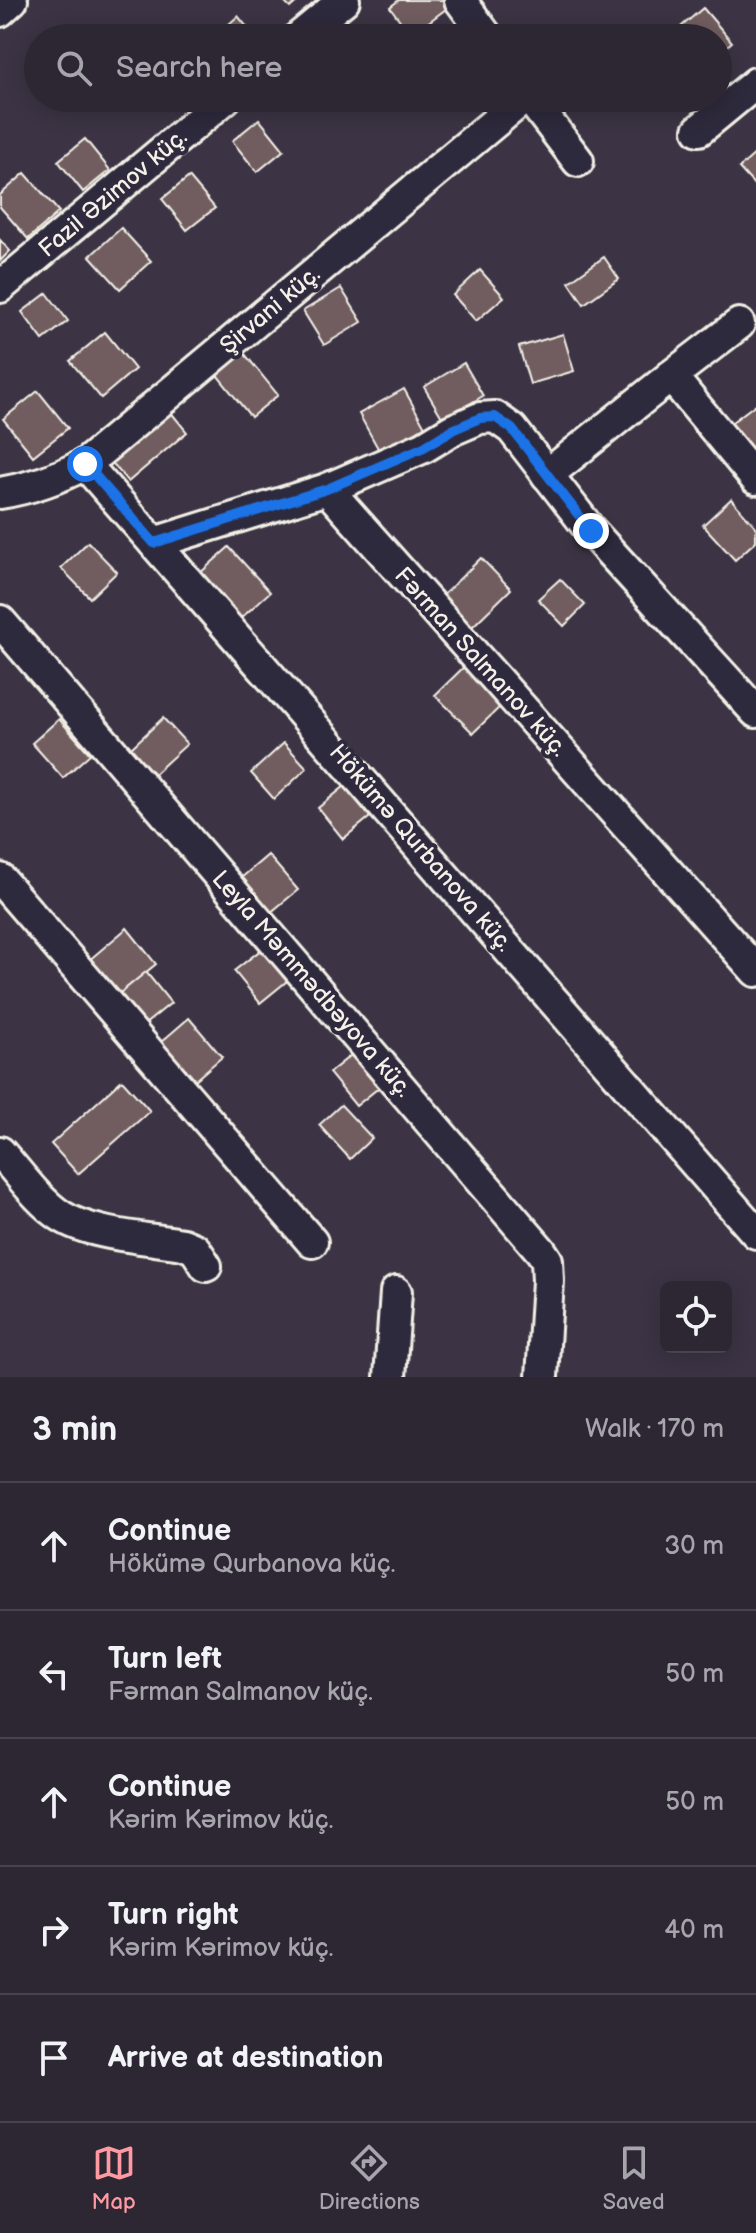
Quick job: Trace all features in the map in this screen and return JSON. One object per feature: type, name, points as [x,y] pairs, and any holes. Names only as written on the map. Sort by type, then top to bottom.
[{"type":"street","points":[[0,11],[12,0]]},
{"type":"street","points":[[315,24],[344,0]]},
{"type":"street","points":[[460,0],[478,24]]},
{"type":"street","points":[[732,103],[756,83]]},
{"type":"street","name":"Fazil Əzimov küç.","points":[[0,287],[209,112]]},
{"type":"street","name":"Şirvani küç.","points":[[0,493],[33,487],[85,464],[507,112]]},
{"type":"street","points":[[541,112],[578,161]]},
{"type":"street","points":[[699,130],[721,112]]},
{"type":"street","points":[[547,475],[739,324]]},
{"type":"street","points":[[671,376],[756,479]]},
{"type":"street","points":[[154,543],[327,489],[424,447],[480,418],[495,417],[512,429],[591,531],[756,712]]},
{"type":"street","name":"Hökümə Qurbanova küç.","points":[[85,464],[756,1233]]},
{"type":"street","name":"Fərman Salmanov küç.","points":[[327,489],[756,971]]},
{"type":"street","name":"Leyla Məmmədbəyova küç.","points":[[0,621],[541,1251],[547,1260],[548,1281],[542,1377]]},
{"type":"street","points":[[0,879],[312,1242]]},
{"type":"street","points":[[0,1152],[60,1215],[82,1227],[183,1244],[195,1249],[206,1266]]},
{"type":"street","points":[[390,1377],[396,1292]]},
{"type":"building","points":[[282,0],[299,0],[290,8]]},
{"type":"building","points":[[399,0],[446,0],[450,6],[426,24],[403,24],[390,7]]},
{"type":"building","points":[[703,8],[717,24],[684,24]]},
{"type":"building","points":[[238,16],[245,24],[229,24]]},
{"type":"building","points":[[259,119],[284,150],[257,172],[232,141]]},
{"type":"building","points":[[85,139],[110,170],[83,192],[58,161]]},
{"type":"building","points":[[756,153],[756,187],[739,168]]},
{"type":"building","points":[[25,173],[59,212],[28,239],[0,207],[0,195]]},
{"type":"building","points":[[189,177],[215,208],[187,230],[162,199]]},
{"type":"building","points":[[121,228],[151,261],[120,289],[90,256]]},
{"type":"building","points":[[0,240],[10,251],[0,261]]},
{"type":"building","points":[[604,257],[619,279],[584,304],[569,282]]},
{"type":"building","points":[[480,270],[504,297],[476,321],[453,295]]},
{"type":"building","points":[[341,288],[362,322],[324,345],[303,311]]},
{"type":"building","points":[[47,293],[68,321],[43,340],[22,312]]},
{"type":"building","points":[[105,332],[135,369],[101,398],[70,361]]},
{"type":"building","points":[[563,334],[574,371],[530,384],[519,347]]},
{"type":"building","points":[[244,353],[278,395],[251,417],[217,375]]},
{"type":"building","points":[[464,363],[483,396],[443,419],[424,387]]},
{"type":"building","points":[[404,389],[425,427],[380,452],[359,414]]},
{"type":"building","points":[[38,391],[68,428],[33,456],[3,419]]},
{"type":"building","points":[[756,404],[756,446],[748,452],[727,426]]},
{"type":"building","points":[[169,410],[187,432],[128,482],[110,460]]},
{"type":"building","points":[[731,499],[756,527],[756,541],[735,560],[703,525]]},
{"type":"building","points":[[88,542],[117,572],[90,598],[61,568]]},
{"type":"building","points":[[229,547],[270,592],[240,619],[199,574]]},
{"type":"building","points":[[481,558],[511,589],[472,627],[442,596]]},
{"type":"building","points":[[560,579],[585,605],[564,626],[538,599]]},
{"type":"building","points":[[467,664],[504,703],[473,733],[435,695]]},
{"type":"building","points":[[163,718],[187,744],[154,774],[130,749]]},
{"type":"building","points":[[59,719],[90,754],[63,778],[32,743]]},
{"type":"building","points":[[284,743],[307,768],[274,799],[251,773]]},
{"type":"building","points":[[345,786],[370,817],[343,839],[318,808]]},
{"type":"building","points":[[268,855],[298,890],[270,913],[241,878]]},
{"type":"building","points":[[127,928],[156,964],[117,996],[88,961]]},
{"type":"building","points":[[262,949],[287,981],[260,1003],[234,971]]},
{"type":"building","points":[[146,972],[171,1003],[144,1025],[119,994]]},
{"type":"building","points":[[189,1018],[222,1057],[194,1081],[161,1042]]},
{"type":"building","points":[[355,1052],[382,1085],[356,1106],[329,1073]]},
{"type":"building","points":[[122,1080],[150,1111],[78,1174],[51,1144]]},
{"type":"building","points":[[341,1105],[372,1138],[350,1159],[319,1125]]},
{"type":"route","points":[[85,464],[154,543],[327,489],[424,447],[452,430],[480,418],[495,417],[512,429],[591,531]]}]
